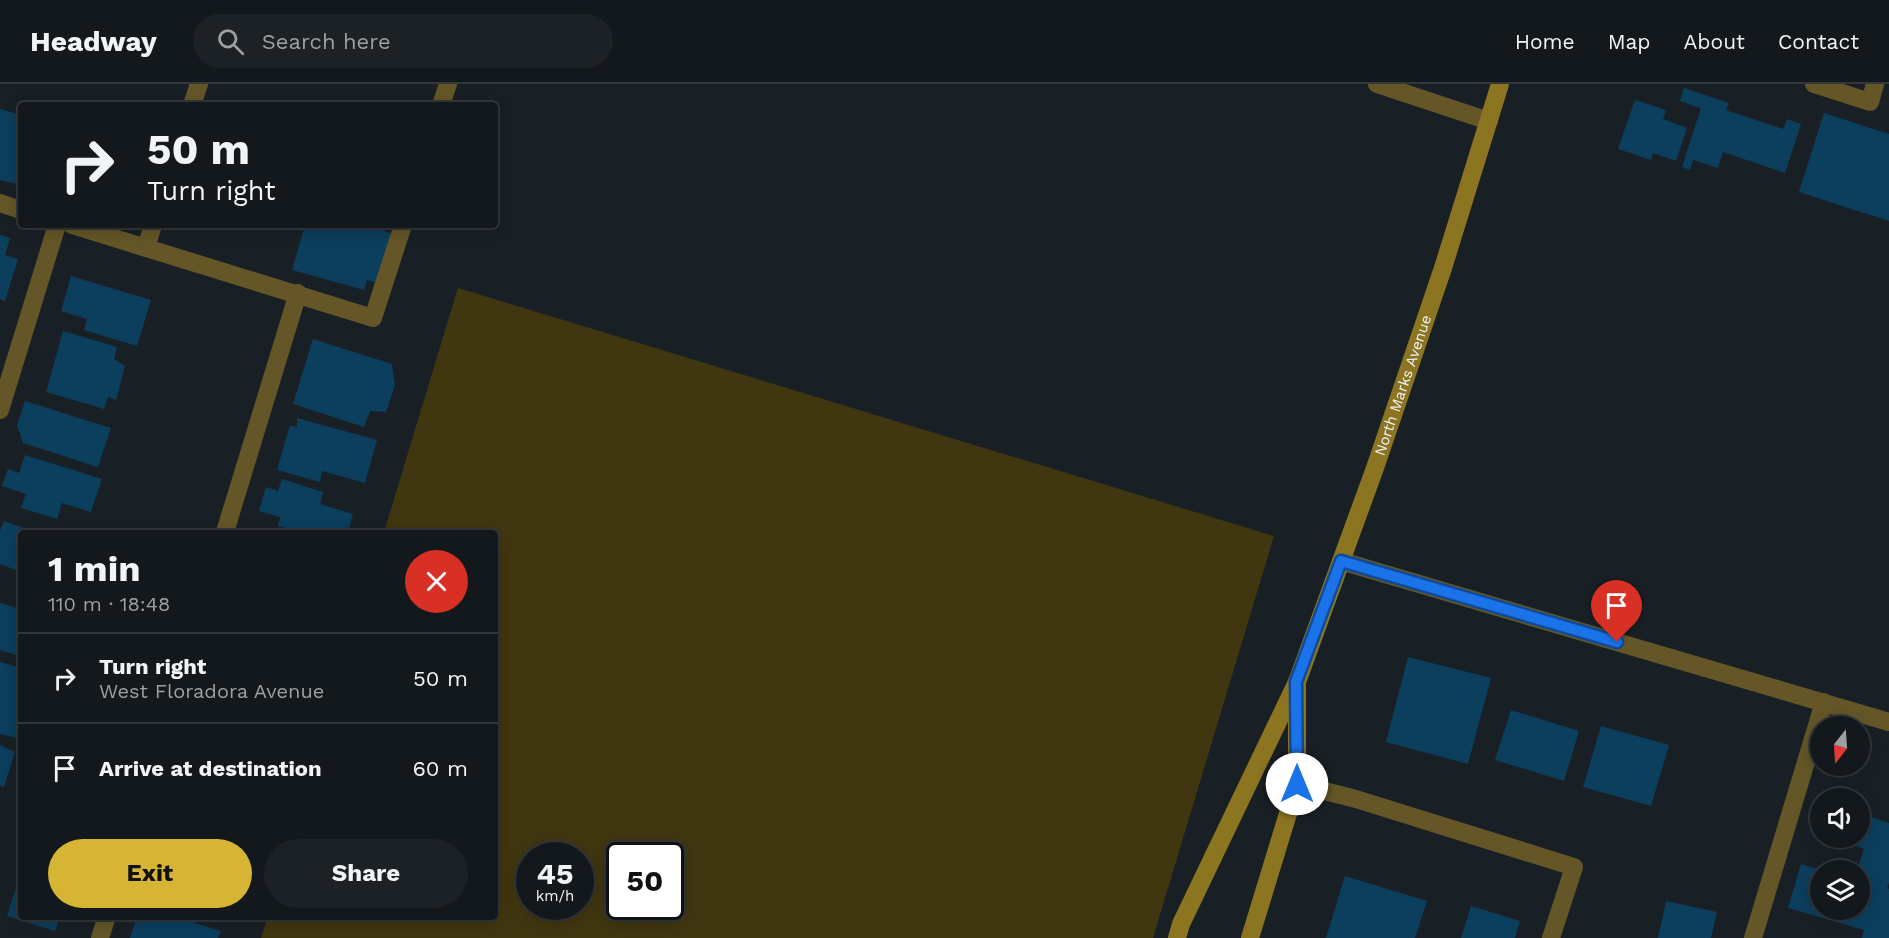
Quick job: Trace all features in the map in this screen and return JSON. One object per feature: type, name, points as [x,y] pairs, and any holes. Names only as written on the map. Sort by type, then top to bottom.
[{"type":"main road","name":"North Marks Avenue","points":[[1177,938],[1181,924],[1296,682],[1341,561],[1443,268],[1500,84]]},
{"type":"main road","name":"North Marks Avenue","points":[[1250,938],[1297,784],[1296,682]]},
{"type":"street","points":[[193,102],[199,84]]},
{"type":"street","points":[[442,102],[448,84]]},
{"type":"street","points":[[1377,84],[1489,121]]},
{"type":"street","points":[[1814,84],[1870,102],[1875,84]]},
{"type":"street","points":[[0,203],[18,209]]},
{"type":"street","points":[[0,410],[56,228]]},
{"type":"street","points":[[82,228],[373,318],[402,228]]},
{"type":"street","points":[[146,248],[152,228]]},
{"type":"street","points":[[226,530],[298,293]]},
{"type":"street","points":[[1341,561],[1889,722]]},
{"type":"street","points":[[1753,938],[1824,702]]},
{"type":"street","points":[[1297,784],[1356,799],[1574,867],[1551,938]]},
{"type":"street","points":[[100,938],[106,920]]},
{"type":"shaded area","points":[[458,288],[1274,536],[1153,938],[261,938],[267,920],[498,920],[498,530],[385,530]]},
{"type":"building","points":[[1684,88],[1729,103],[1726,110],[1783,129],[1787,119],[1801,124],[1785,173],[1723,152],[1718,168],[1693,160],[1690,170],[1682,167],[1701,108],[1680,101]]},
{"type":"building","points":[[1635,100],[1666,110],[1663,119],[1687,128],[1676,161],[1653,153],[1651,160],[1618,149]]},
{"type":"building","points":[[0,109],[18,114],[18,184],[0,180]]},
{"type":"building","points":[[1824,113],[1889,134],[1889,221],[1799,192]]},
{"type":"building","points":[[304,228],[374,228],[391,233],[377,283],[367,280],[364,290],[292,270]]},
{"type":"building","points":[[0,235],[10,238],[5,255],[18,259],[5,301],[0,299]]},
{"type":"building","points":[[71,276],[151,300],[137,346],[84,330],[87,319],[61,311]]},
{"type":"building","points":[[63,331],[117,347],[114,359],[125,366],[116,400],[108,397],[104,409],[46,392]]},
{"type":"building","points":[[313,339],[392,364],[395,385],[386,412],[370,411],[364,427],[293,404]]},
{"type":"building","points":[[25,401],[111,428],[98,467],[23,443],[17,425]]},
{"type":"building","points":[[297,418],[377,440],[365,483],[322,471],[320,482],[277,470],[290,425],[297,427]]},
{"type":"building","points":[[25,455],[102,479],[91,512],[62,503],[57,519],[21,508],[26,494],[2,486],[8,469],[19,473]]},
{"type":"building","points":[[282,479],[323,492],[320,504],[353,514],[349,530],[326,528],[326,530],[293,530],[278,526],[280,517],[259,511],[266,487],[278,491]]},
{"type":"building","points":[[4,521],[29,530],[18,530],[18,571],[0,564],[0,531]]},
{"type":"building","points":[[0,603],[18,608],[18,650],[16,655],[0,650]]},
{"type":"building","points":[[1408,657],[1491,678],[1468,764],[1386,742]]},
{"type":"building","points":[[0,662],[18,667],[16,719],[18,719],[18,738],[0,734]]},
{"type":"building","points":[[1511,710],[1579,731],[1564,781],[1495,760]]},
{"type":"building","points":[[1601,726],[1669,745],[1651,806],[1583,787]]},
{"type":"building","points":[[0,745],[15,752],[4,787],[0,786]]},
{"type":"building","points":[[1870,816],[1889,823],[1889,883],[1887,888],[1889,889],[1889,938],[1862,938],[1864,930],[1829,920],[1870,920],[1870,860],[1860,860],[1864,849],[1862,848],[1870,848]]},
{"type":"building","points":[[1801,864],[1810,867],[1810,914],[1788,908]]},
{"type":"building","points":[[1345,876],[1427,901],[1415,938],[1326,938]]},
{"type":"building","points":[[18,882],[18,919],[7,916]]},
{"type":"building","points":[[1666,901],[1717,912],[1711,938],[1658,938]]},
{"type":"building","points":[[1471,906],[1520,921],[1515,938],[1461,938]]},
{"type":"building","points":[[20,920],[59,920],[55,931]]},
{"type":"building","points":[[136,920],[196,920],[195,923],[221,931],[218,938],[130,938]]},
{"type":"route","points":[[1297,784],[1296,682],[1341,561],[1617,642]]}]
